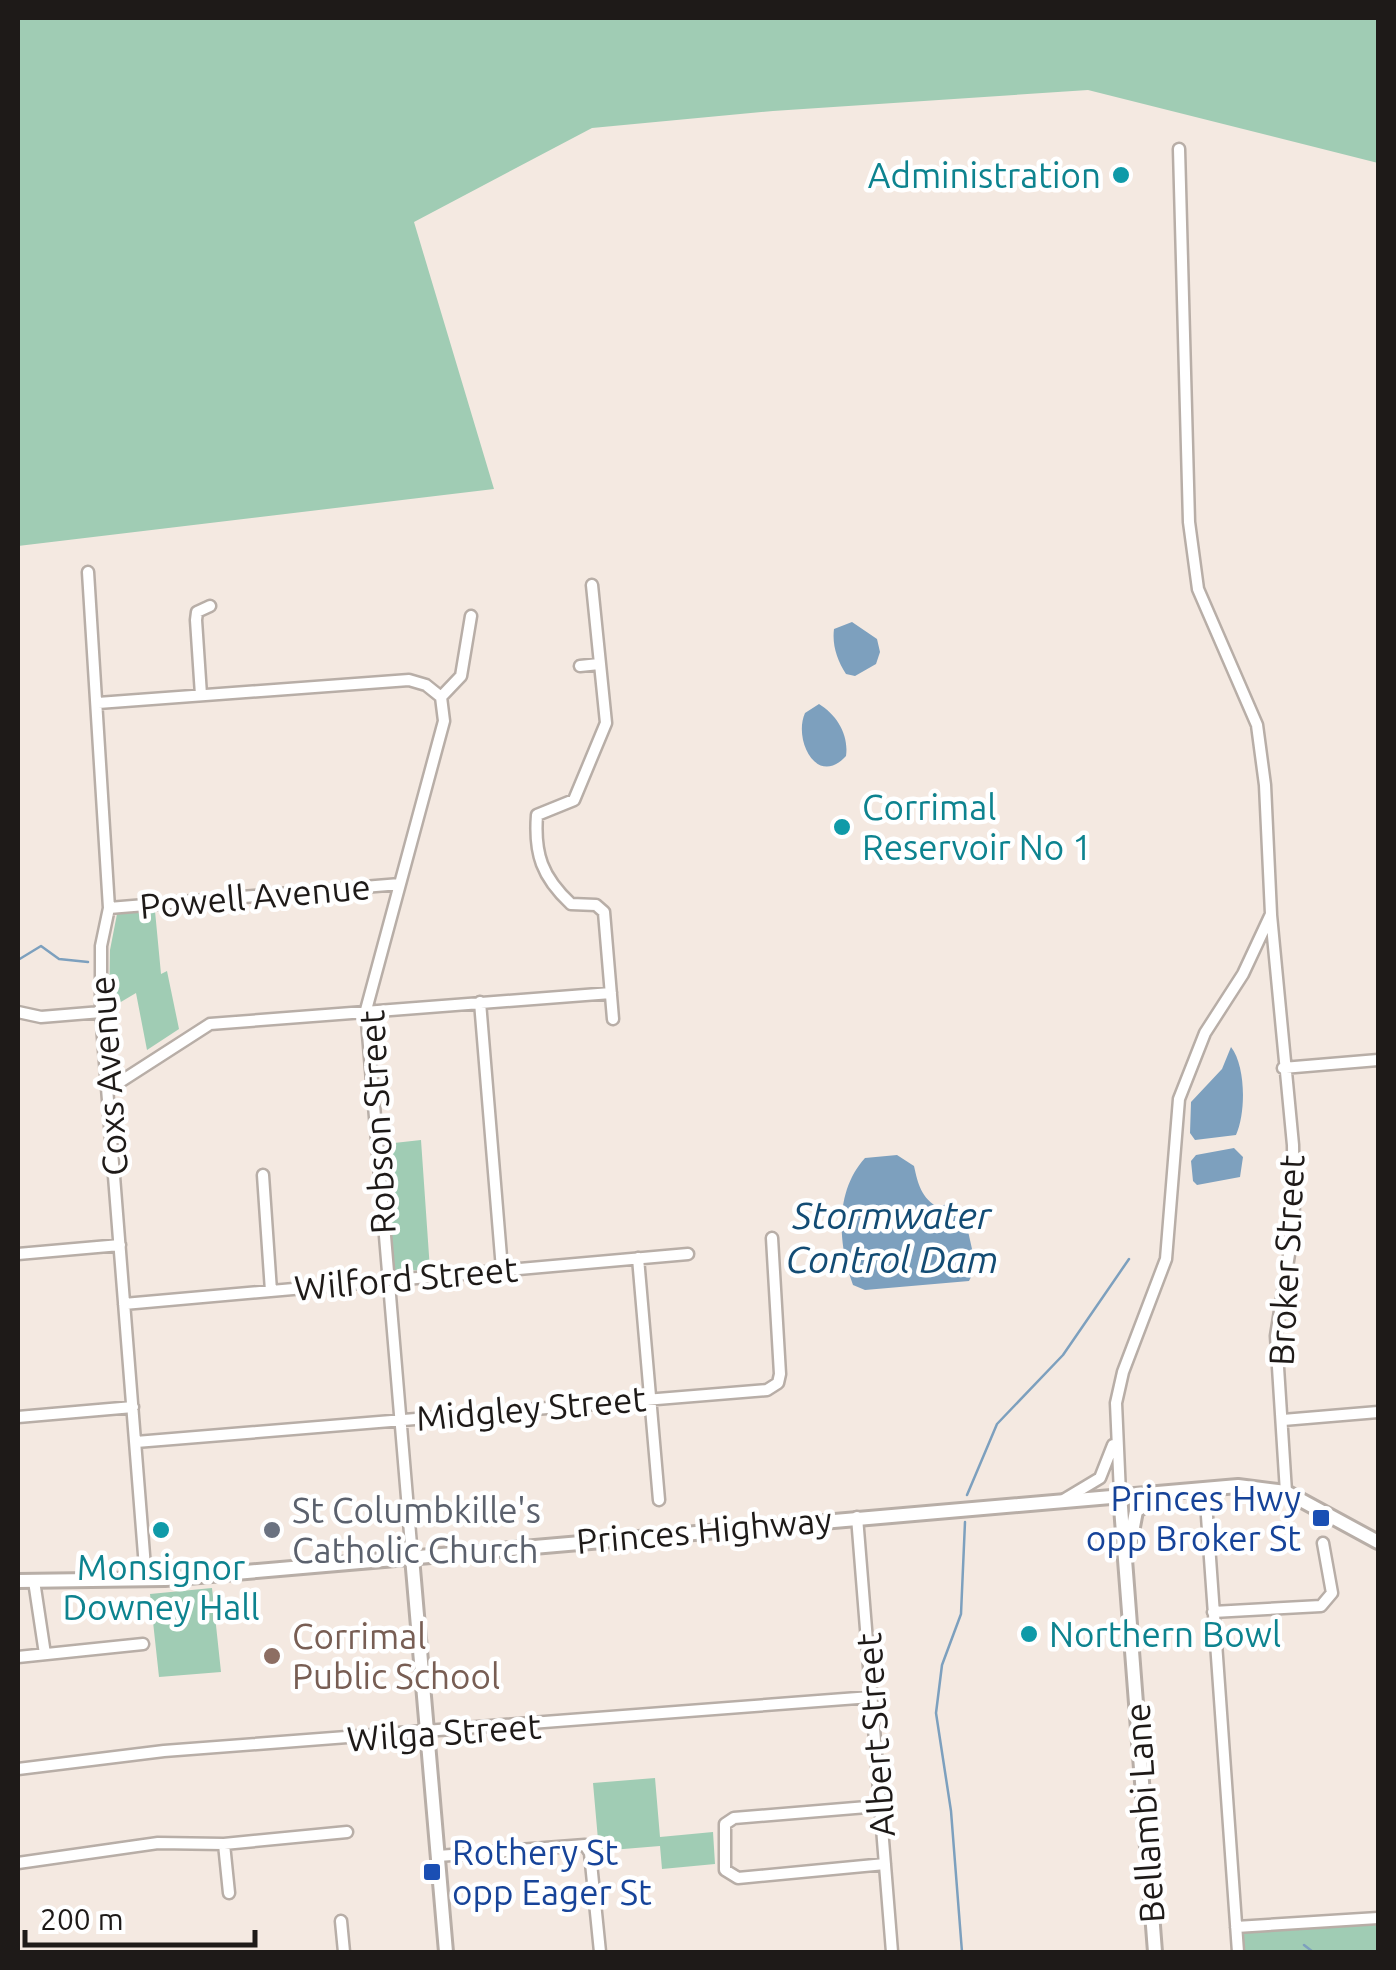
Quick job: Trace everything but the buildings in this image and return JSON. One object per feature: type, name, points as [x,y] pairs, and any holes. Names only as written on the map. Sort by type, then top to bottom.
[{"type":"main road","name":"Princes Highway","points":[[18,1581],[146,1580],[1120,1494],[1250,1486],[1286,1492],[1378,1542]]},
{"type":"main road","points":[[1127,1595],[1134,1514],[1147,1501],[1169,1491]]},
{"type":"main road","name":"Bellambi Lane","points":[[1120,1494],[1155,1952]]},
{"type":"main road","points":[[412,1557],[446,1952]]},
{"type":"street","name":"Broker Street","points":[[1179,149],[1189,522],[1198,589],[1257,725],[1265,785],[1271,914],[1292,1145],[1294,1222],[1276,1336],[1286,1492]]},
{"type":"street","name":"Coxs Avenue","points":[[88,572],[109,908],[100,946],[101,1012],[146,1580]]},
{"type":"street","points":[[592,585],[605,727],[574,800],[537,814],[535,842],[548,882],[571,904],[596,905],[604,912],[613,1019]]},
{"type":"street","points":[[201,695],[193,609],[210,606]]},
{"type":"street","points":[[98,703],[410,680],[441,696],[461,676],[470,622],[455,625]]},
{"type":"street","points":[[580,666],[599,664]]},
{"type":"street","name":"Robson Street","points":[[412,1557],[366,1010],[444,721],[441,696]]},
{"type":"street","name":"Powell Avenue","points":[[109,908],[400,884]]},
{"type":"street","points":[[1120,1494],[1115,1439],[1123,1372],[1166,1259],[1179,1098],[1204,1033],[1243,974],[1271,914]]},
{"type":"street","points":[[108,1089],[210,1024],[611,993]]},
{"type":"street","points":[[480,1002],[502,1269]]},
{"type":"street","points":[[18,1012],[42,1016],[101,1012]]},
{"type":"street","points":[[1283,1068],[1378,1060]]},
{"type":"street","points":[[262,1175],[272,1291]]},
{"type":"street","name":"Midgley Street","points":[[136,1442],[767,1390],[778,1383],[772,1238]]},
{"type":"street","points":[[18,1254],[120,1245]]},
{"type":"street","name":"Wilford Street","points":[[124,1304],[688,1254]]},
{"type":"street","points":[[638,1258],[659,1500]]},
{"type":"street","points":[[18,1417],[133,1408]]},
{"type":"street","points":[[1283,1420],[1378,1412]]},
{"type":"street","points":[[1065,1499],[1100,1478],[1115,1439]]},
{"type":"street","points":[[1204,1488],[1238,1952]]},
{"type":"street","name":"Albert Street","points":[[857,1517],[892,1952]]},
{"type":"street","points":[[1212,1612],[1321,1606],[1332,1593],[1322,1544]]},
{"type":"street","points":[[34,1581],[45,1654]]},
{"type":"street","points":[[18,1657],[143,1644]]},
{"type":"street","name":"Wilga Street","points":[[18,1769],[164,1752],[870,1697]]},
{"type":"street","points":[[880,1806],[734,1818],[725,1824],[724,1870],[738,1878],[884,1864]]},
{"type":"street","points":[[18,1863],[158,1843],[224,1844],[347,1832]]},
{"type":"street","points":[[224,1844],[230,1894]]},
{"type":"street","points":[[438,1856],[585,1845],[590,1853],[600,1952]]},
{"type":"street","points":[[1236,1927],[1378,1918]]},
{"type":"street","points":[[341,1920],[344,1952]]},
{"type":"green space","points":[[18,18],[1378,18],[1378,163],[1088,90],[773,111],[592,128],[414,222],[494,489],[18,546]]},
{"type":"green space","points":[[155,911],[161,974],[167,971],[179,1029],[147,1050],[136,993],[109,1009],[110,950],[117,914]]},
{"type":"green space","points":[[421,1140],[430,1270],[393,1271],[385,1144]]},
{"type":"green space","points":[[212,1588],[221,1672],[159,1677],[150,1594]]},
{"type":"green space","points":[[655,1778],[660,1837],[713,1832],[715,1864],[662,1869],[660,1846],[599,1851],[593,1783]]},
{"type":"green space","points":[[1378,1921],[1378,1952],[1240,1952],[1242,1932]]},
{"type":"water","points":[[852,622],[877,639],[880,652],[876,664],[855,676],[846,674],[834,641],[834,629]]},
{"type":"water","points":[[819,704],[840,726],[846,741],[846,756],[826,767],[810,757],[802,736],[805,713]]},
{"type":"water","points":[[1231,1047],[1240,1066],[1243,1090],[1236,1135],[1195,1140],[1190,1133],[1191,1102],[1222,1069]]},
{"type":"water","points":[[1234,1148],[1243,1157],[1240,1177],[1197,1185],[1193,1181],[1191,1161],[1196,1155]]},
{"type":"water","name":"Stormwater Control Dam","points":[[897,1155],[914,1166],[928,1200],[939,1208],[946,1204],[964,1226],[973,1224],[968,1231],[976,1267],[969,1281],[865,1290],[853,1285],[842,1236],[848,1187],[865,1158]]},
{"type":"waterway","points":[[18,960],[41,946],[59,959],[88,962]]},
{"type":"waterway","points":[[967,1495],[997,1424],[1063,1355],[1129,1259]]},
{"type":"waterway","points":[[962,1952],[951,1811],[936,1713],[942,1665],[961,1614],[965,1522]]},
{"type":"waterway","points":[[1304,1945],[1313,1952]]},
{"type":"place","name":"Administration","points":[[1121,175]]},
{"type":"place","name":"Corrimal Reservoir No 1","points":[[842,827]]},
{"type":"place","name":"Princes Hwy opp Broker St","points":[[1321,1518]]},
{"type":"place","name":"Monsignor Downey Hall","points":[[161,1530]]},
{"type":"place","name":"St Columbkille's Catholic Church","points":[[272,1530]]},
{"type":"place","name":"Northern Bowl","points":[[1029,1634]]},
{"type":"place","name":"Corrimal Public School","points":[[272,1656]]},
{"type":"place","name":"Rothery St opp Eager St","points":[[432,1872]]}]
